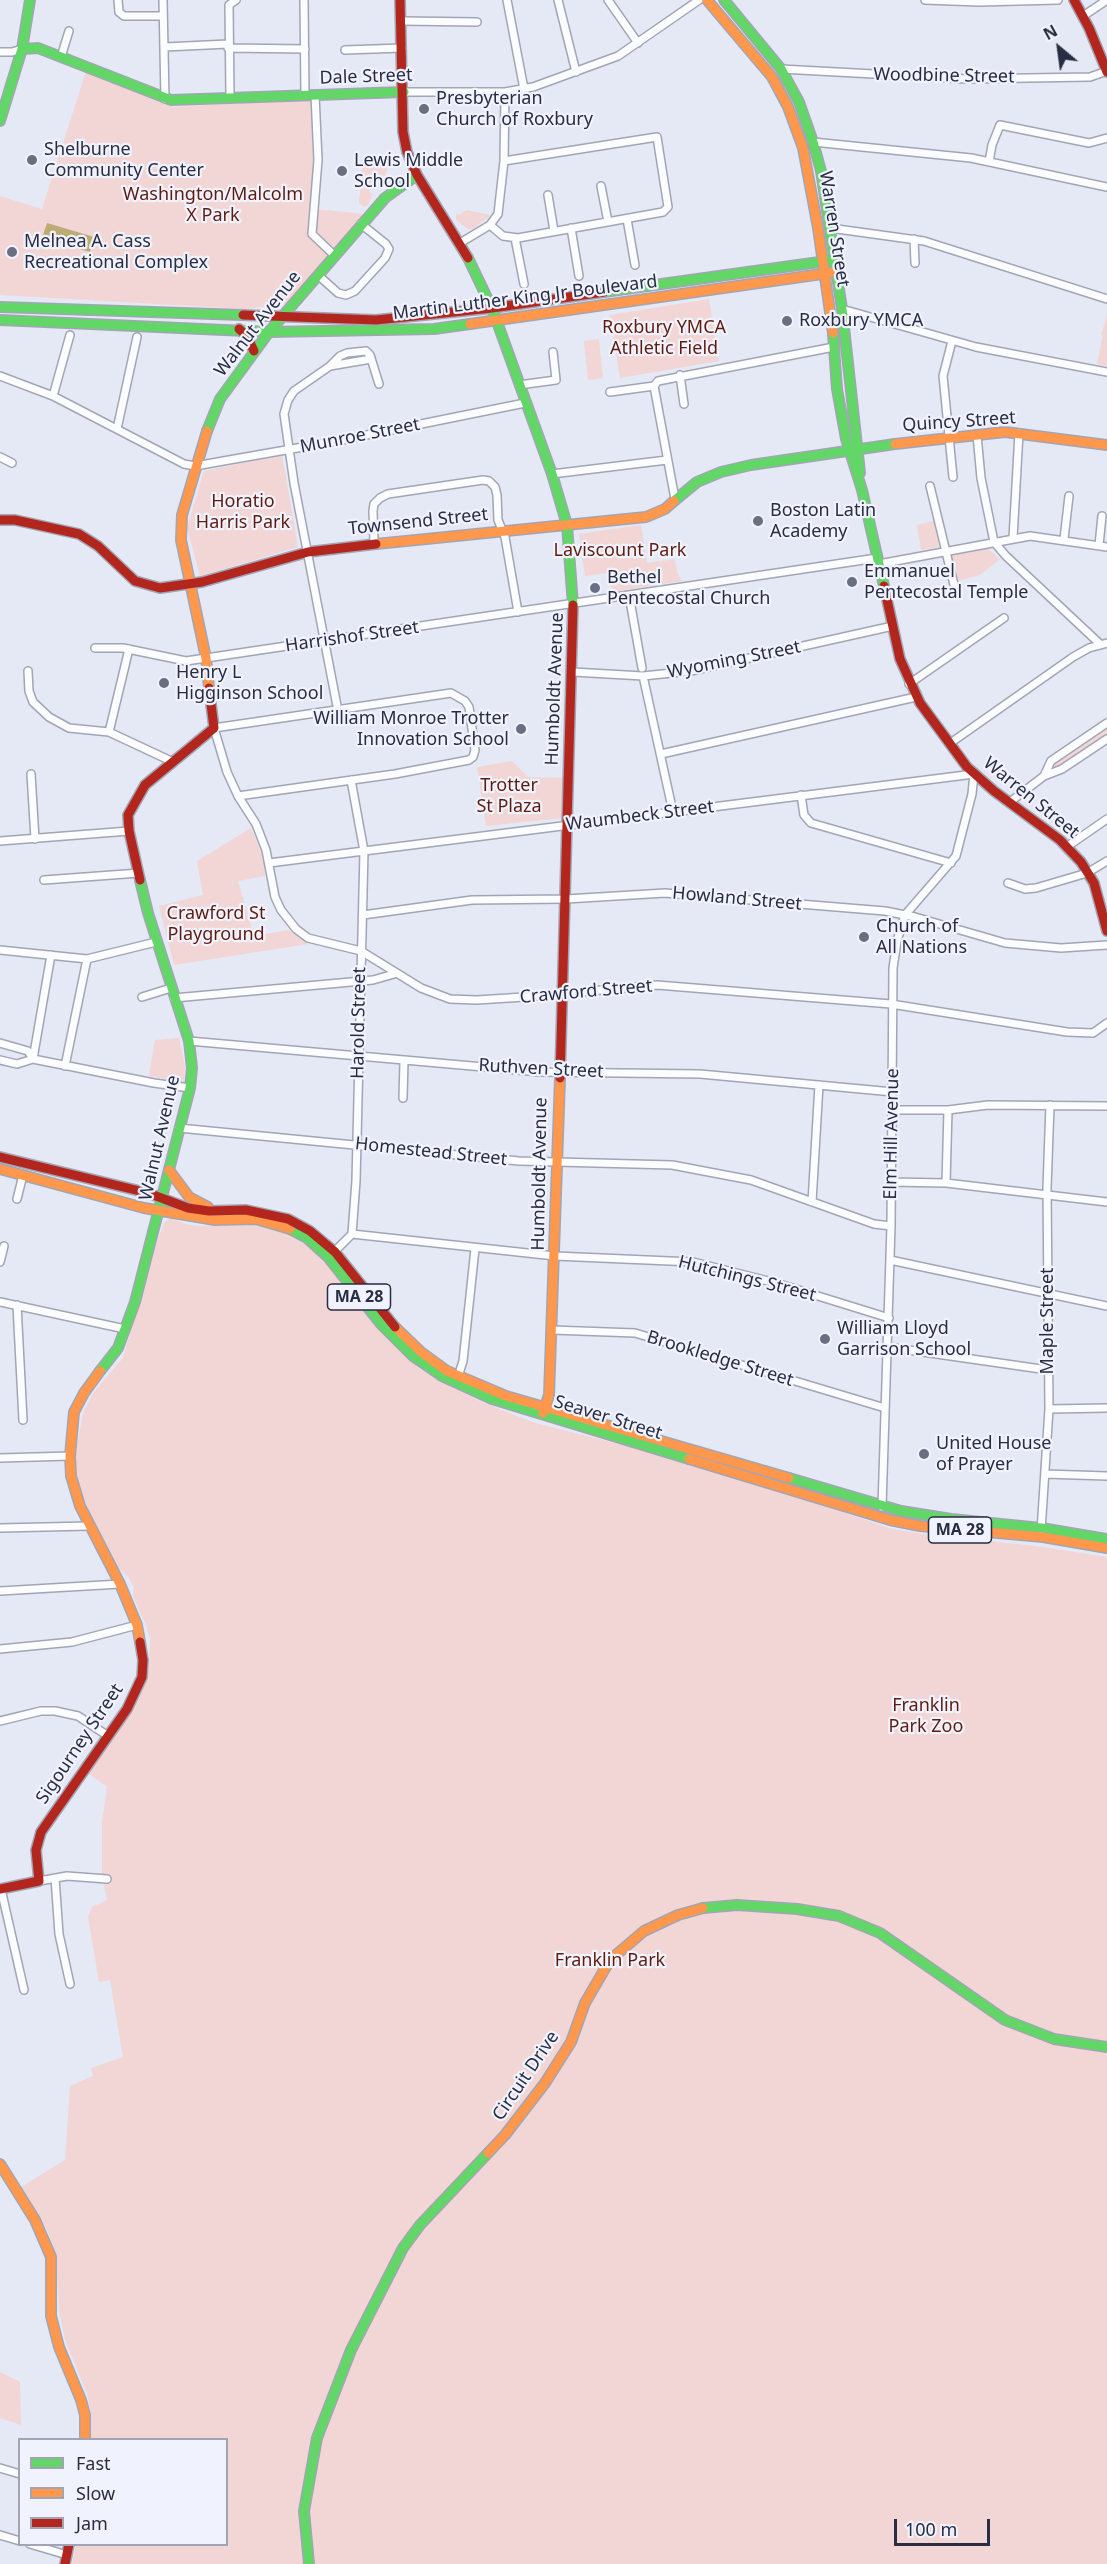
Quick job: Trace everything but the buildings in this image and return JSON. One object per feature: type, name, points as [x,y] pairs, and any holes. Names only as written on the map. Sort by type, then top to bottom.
[{"type":"main road","points":[[0,121],[22,49],[30,0]]},
{"type":"main road","points":[[400,0],[404,140],[417,175]]},
{"type":"main road","name":"Warren Street","points":[[707,0],[772,77],[788,107],[808,168],[825,274],[837,389],[854,450],[893,626],[909,684],[949,744],[974,774],[1068,846],[1094,883],[1107,929]]},
{"type":"main road","name":"Warren Street","points":[[724,0],[781,69],[794,93],[813,142],[821,171],[842,309],[854,450]]},
{"type":"main road","points":[[1074,0],[1107,72]]},
{"type":"main road","name":"Dale Street","points":[[22,49],[33,46],[165,99],[404,92]]},
{"type":"main road","name":"Walnut Avenue","points":[[137,1625],[120,1584],[89,1526],[74,1490],[69,1456],[74,1412],[84,1393],[118,1348],[138,1293],[190,1088],[192,1068],[189,1041],[156,942],[129,831],[128,815],[145,785],[171,761],[214,728],[206,658],[180,531],[195,466],[220,399],[269,332],[361,224],[385,198],[417,175]]},
{"type":"main road","name":"Humboldt Avenue","points":[[417,175],[460,243],[492,308],[552,474],[567,525],[574,603],[573,672],[556,1163],[555,1256],[549,1395],[544,1412]]},
{"type":"main road","name":"Martin Luther King Jr Boulevard","points":[[0,307],[376,320],[492,308],[834,260]]},
{"type":"main road","name":"Martin Luther King Jr Boulevard","points":[[0,320],[269,332],[377,332],[497,322],[836,272]]},
{"type":"main road","points":[[298,298],[305,318]]},
{"type":"main road","points":[[239,329],[247,336],[254,351]]},
{"type":"main road","name":"Quincy Street","points":[[854,450],[947,438],[1019,433],[1107,445]]},
{"type":"main road","name":"Townsend Street","points":[[0,520],[15,520],[79,534],[98,546],[140,583],[160,588],[191,584],[308,552],[375,543],[646,517],[665,509],[698,482],[732,469],[854,450]]},
{"type":"main road","name":"MA 28","points":[[0,1158],[129,1188],[162,1199]]},
{"type":"main road","name":"MA 28","points":[[0,1169],[141,1208],[160,1210]]},
{"type":"main road","points":[[169,1170],[193,1200],[217,1211]]},
{"type":"main road","name":"Seaver Street","points":[[162,1199],[188,1208],[217,1211],[246,1210],[278,1215],[310,1231],[332,1254],[394,1338],[422,1363],[492,1399],[929,1517],[1107,1539]]},
{"type":"main road","name":"Seaver Street","points":[[160,1210],[199,1218],[256,1219],[276,1223],[307,1238],[332,1254]]},
{"type":"main road","name":"Seaver Street","points":[[544,1412],[879,1517],[920,1526],[1042,1532],[1107,1548]]},
{"type":"main road","name":"Sigourney Street","points":[[39,1881],[36,1851],[40,1832],[127,1708],[142,1677],[143,1660],[137,1625]]},
{"type":"main road","points":[[1,1889],[39,1881]]},
{"type":"main road","name":"Circuit Drive","points":[[309,2564],[305,2534],[305,2506],[317,2438],[351,2350],[403,2248],[420,2224],[506,2135],[545,2083],[571,2042],[585,2003],[609,1960],[644,1931],[658,1923],[696,1910],[737,1905],[797,1909],[838,1916],[880,1933],[1005,2020],[1054,2039],[1107,2047]]},
{"type":"main road","points":[[0,2164],[35,2220],[51,2257],[51,2316],[59,2347],[81,2400],[85,2415],[85,2438]]},
{"type":"street","points":[[118,0],[118,12],[124,16],[163,16]]},
{"type":"street","points":[[163,0],[165,99]]},
{"type":"street","points":[[230,98],[229,5],[236,0]]},
{"type":"street","points":[[304,0],[305,49],[318,160],[312,234],[335,256]]},
{"type":"street","points":[[507,0],[524,89]]},
{"type":"street","points":[[558,0],[576,72]]},
{"type":"street","points":[[608,0],[638,43]]},
{"type":"street","name":"Dale Street","points":[[404,92],[505,92],[524,89],[618,56],[699,0]]},
{"type":"street","points":[[926,0],[979,2],[1058,0]]},
{"type":"street","points":[[1083,16],[1107,0]]},
{"type":"street","points":[[401,21],[477,22]]},
{"type":"street","points":[[61,57],[69,31]]},
{"type":"street","points":[[165,47],[228,46],[305,49]]},
{"type":"street","points":[[345,50],[402,48]]},
{"type":"street","points":[[0,52],[22,49]]},
{"type":"street","name":"Woodbine Street","points":[[781,69],[966,80],[1090,77],[1107,72]]},
{"type":"street","points":[[460,243],[490,225],[498,214],[504,161],[505,92]]},
{"type":"street","points":[[990,162],[999,125],[1089,143],[1107,138]]},
{"type":"street","points":[[490,225],[503,236],[515,238],[663,212],[668,207],[657,137],[504,161]]},
{"type":"street","points":[[813,142],[990,162],[1107,187]]},
{"type":"street","points":[[601,186],[608,222]]},
{"type":"street","points":[[548,195],[554,231]]},
{"type":"street","points":[[627,219],[635,265]]},
{"type":"street","points":[[318,275],[338,293],[346,295],[355,291],[385,258],[389,249],[386,244],[361,224]]},
{"type":"street","points":[[571,228],[579,276]]},
{"type":"street","points":[[830,228],[914,239],[978,257],[1107,299]]},
{"type":"street","points":[[515,238],[524,284]]},
{"type":"street","points":[[914,239],[915,263]]},
{"type":"street","points":[[842,309],[952,341],[1107,372]]},
{"type":"street","points":[[53,396],[70,336]]},
{"type":"street","points":[[117,429],[137,337]]},
{"type":"street","points":[[952,341],[943,376],[952,477]]},
{"type":"street","points":[[610,392],[654,386],[661,379],[680,375],[834,347]]},
{"type":"street","points":[[338,711],[288,450],[284,414],[288,400],[305,382],[330,366],[339,356],[360,350],[366,351],[371,359],[378,384]]},
{"type":"street","points":[[519,385],[556,380],[553,352]]},
{"type":"street","points":[[330,366],[371,359]]},
{"type":"street","points":[[680,375],[684,404]]},
{"type":"street","points":[[0,376],[53,396],[184,464],[195,466]]},
{"type":"street","points":[[654,386],[675,499]]},
{"type":"street","name":"Munroe Street","points":[[195,466],[525,403]]},
{"type":"street","points":[[1013,538],[1019,433]]},
{"type":"street","points":[[949,744],[1073,657],[1104,643],[1006,556],[994,542],[981,478],[977,435]]},
{"type":"street","points":[[0,457],[12,463]]},
{"type":"street","points":[[552,474],[666,460]]},
{"type":"street","points":[[375,543],[372,511],[374,504],[380,498],[388,494],[483,480],[492,483],[495,487],[501,530],[505,537],[518,612]]},
{"type":"street","points":[[930,486],[956,593]]},
{"type":"street","points":[[1064,540],[1069,496]]},
{"type":"street","points":[[1098,545],[1102,516]]},
{"type":"street","name":"Harrishof Street","points":[[95,648],[129,649],[176,660],[206,658],[629,595],[946,551],[1013,538],[1040,536],[1107,547]]},
{"type":"street","points":[[629,595],[642,668]]},
{"type":"street","points":[[909,684],[1004,618]]},
{"type":"street","name":"Wyoming Street","points":[[573,672],[643,676],[711,667],[893,626]]},
{"type":"street","points":[[109,732],[129,649]]},
{"type":"street","points":[[28,671],[29,691],[33,702],[49,717],[69,728],[109,732],[171,761]]},
{"type":"street","points":[[643,676],[673,812]]},
{"type":"street","points":[[214,728],[451,693],[465,700],[475,750],[473,757],[469,760],[238,796]]},
{"type":"street","points":[[661,754],[916,697]]},
{"type":"street","points":[[1044,776],[1051,761],[1107,723]]},
{"type":"street","name":"Crawford Street","points":[[214,728],[227,772],[238,796],[256,824],[269,863],[275,897],[287,920],[308,938],[361,951],[394,974],[450,999],[477,1000],[657,985],[891,1004],[1067,1032],[1093,1032],[1107,1023]]},
{"type":"street","points":[[1010,802],[1044,776],[1062,768],[1107,738]]},
{"type":"street","points":[[31,774],[35,839]]},
{"type":"street","name":"Waumbeck Street","points":[[269,863],[974,774]]},
{"type":"street","name":"Elm Hill Avenue","points":[[879,1517],[882,1506],[889,1318],[893,1110],[891,1004],[897,941],[905,915],[918,897],[951,863],[960,843],[974,774]]},
{"type":"street","name":"Harold Street","points":[[351,780],[364,851],[352,1234]]},
{"type":"street","points":[[801,795],[804,815],[811,823],[951,863]]},
{"type":"street","points":[[1068,846],[1107,819]]},
{"type":"street","points":[[0,841],[129,831]]},
{"type":"street","points":[[1008,883],[1025,889],[1036,888],[1087,873],[1107,861]]},
{"type":"street","points":[[44,880],[139,873]]},
{"type":"street","name":"Howland Street","points":[[363,915],[472,900],[566,899],[665,893],[865,909],[905,915],[1005,943],[1061,948],[1107,945]]},
{"type":"street","points":[[0,950],[87,959],[156,942]]},
{"type":"street","points":[[33,1059],[51,955]]},
{"type":"street","points":[[65,1066],[87,959]]},
{"type":"street","points":[[174,998],[360,981],[384,978],[394,974]]},
{"type":"street","points":[[142,997],[171,988]]},
{"type":"street","name":"Ruthven Street","points":[[189,1041],[404,1061],[559,1072],[700,1074],[893,1092]]},
{"type":"street","points":[[0,1044],[20,1047],[29,1052],[33,1059]]},
{"type":"street","points":[[0,1060],[17,1064],[33,1059],[190,1088]]},
{"type":"street","points":[[403,1098],[404,1061]]},
{"type":"street","points":[[812,1202],[819,1085]]},
{"type":"street","points":[[893,1110],[948,1110],[988,1105],[1107,1106]]},
{"type":"street","name":"Maple Street","points":[[1042,1532],[1049,1409],[1047,1195],[1050,1105]]},
{"type":"street","points":[[946,1183],[948,1110]]},
{"type":"street","name":"Homestead Street","points":[[179,1128],[556,1163],[672,1165],[696,1168],[751,1180],[874,1224],[891,1226]]},
{"type":"street","points":[[17,1199],[23,1175]]},
{"type":"street","points":[[891,1182],[946,1183],[1107,1202]]},
{"type":"street","points":[[332,1254],[352,1234]]},
{"type":"street","name":"Hutchings Street","points":[[352,1234],[555,1256],[693,1262],[776,1283],[889,1318]]},
{"type":"street","points":[[0,1262],[4,1246]]},
{"type":"street","points":[[457,1380],[464,1361],[475,1249]]},
{"type":"street","points":[[890,1260],[1107,1306]]},
{"type":"street","points":[[0,1302],[125,1329]]},
{"type":"street","points":[[17,1305],[23,1420]]},
{"type":"street","name":"Brookledge Street","points":[[552,1330],[635,1333],[885,1408]]},
{"type":"street","points":[[888,1347],[1048,1370]]},
{"type":"street","points":[[1049,1409],[1107,1408]]},
{"type":"street","points":[[0,1458],[69,1456]]},
{"type":"street","points":[[1045,1474],[1107,1476]]},
{"type":"street","points":[[0,1528],[89,1526]]},
{"type":"street","points":[[0,1592],[120,1584]]},
{"type":"street","points":[[0,1649],[72,1642],[137,1625]]},
{"type":"street","points":[[0,1721],[42,1711],[55,1711],[78,1716],[108,1736]]},
{"type":"street","points":[[39,1881],[73,1876],[107,1879]]},
{"type":"street","points":[[55,1878],[59,1934],[70,1984]]},
{"type":"street","points":[[1,1889],[24,1990]]},
{"type":"street","points":[[0,2468],[18,2473]]},
{"type":"street","points":[[0,2535],[18,2540]]},
{"type":"street","points":[[34,2546],[66,2560]]},
{"type":"green space","name":"Washington/Malcolm X Park","points":[[86,71],[173,107],[311,99],[315,209],[364,214],[287,304],[244,309],[0,295],[0,196],[42,209]]},
{"type":"green space","points":[[363,160],[385,161],[387,170],[385,176],[377,180],[377,187],[373,187],[369,192],[373,194],[368,205],[364,207],[359,203]]},
{"type":"green space","points":[[466,210],[491,215],[473,229],[468,229],[456,220],[456,214],[459,215]]},
{"type":"green space","name":"Roxbury YMCA Athletic Field","points":[[709,299],[719,361],[620,378],[610,315]]},
{"type":"green space","points":[[1107,316],[1107,366],[1097,364],[1103,335],[1101,335]]},
{"type":"green space","points":[[599,339],[603,378],[588,380],[584,341]]},
{"type":"green space","name":"Horatio Harris Park","points":[[282,455],[298,547],[200,576],[187,528],[204,471]]},
{"type":"green space","points":[[934,521],[939,547],[921,550],[917,525]]},
{"type":"green space","name":"Laviscount Park","points":[[641,525],[647,563],[675,559],[677,572],[682,581],[612,592],[609,573],[585,576],[579,534]]},
{"type":"green space","points":[[987,548],[1000,559],[980,575],[957,581],[950,556]]},
{"type":"green space","points":[[1107,725],[1107,734],[1056,768],[1052,762]]},
{"type":"green space","name":"Trotter St Plaza","points":[[512,761],[528,777],[565,778],[562,818],[486,826],[477,767]]},
{"type":"green space","name":"Crawford St Playground","points":[[251,828],[264,859],[265,876],[238,881],[254,936],[289,930],[308,944],[174,965],[159,906],[203,895],[197,861]]},
{"type":"green space","points":[[179,1038],[185,1067],[184,1082],[149,1076],[155,1040]]},
{"type":"green space","name":"Franklin Park","points":[[171,1218],[198,1226],[256,1225],[276,1229],[303,1242],[323,1259],[381,1332],[417,1367],[439,1381],[484,1403],[535,1423],[619,1444],[636,1446],[727,1473],[892,1529],[1107,1557],[1107,2564],[72,2564],[76,2546],[228,2546],[228,2438],[91,2438],[91,2414],[87,2394],[65,2340],[59,2310],[56,2255],[47,2230],[21,2187],[65,2160],[70,2086],[93,2076],[91,2068],[123,2057],[110,1980],[99,1982],[88,1917],[92,1907],[107,1900],[102,1875],[102,1822],[107,1787],[88,1773],[140,1696],[149,1669],[150,1639],[133,1596],[134,1588],[128,1576],[117,1567],[101,1538],[79,1487],[76,1451],[83,1413],[93,1393],[123,1358],[141,1303],[158,1238],[165,1222]]},
{"type":"green space","points":[[0,2372],[20,2382],[21,2425],[0,2418]]},
{"type":"shaded area","points":[[47,223],[94,237],[90,252],[42,238]]},
{"type":"traffic: fast","points":[[0,121],[22,49],[30,0]]},
{"type":"traffic: fast","points":[[724,0],[781,69],[799,102],[813,142],[821,171],[842,309],[860,473]]},
{"type":"traffic: fast","points":[[22,49],[38,48],[171,100],[404,92]]},
{"type":"traffic: fast","points":[[207,431],[220,399],[269,332],[385,198],[417,175]]},
{"type":"traffic: fast","points":[[468,258],[492,308],[552,474],[567,525],[573,605]]},
{"type":"traffic: fast","points":[[604,292],[834,260]]},
{"type":"traffic: fast","points":[[0,307],[243,315]]},
{"type":"traffic: fast","points":[[0,320],[269,332],[434,329],[470,324]]},
{"type":"traffic: fast","points":[[833,333],[837,389],[846,439],[862,490],[884,586]]},
{"type":"traffic: fast","points":[[674,501],[697,482],[721,472],[751,465],[895,444]]},
{"type":"traffic: fast","points":[[100,1371],[118,1348],[135,1302],[190,1088],[192,1068],[189,1041],[148,913],[140,880]]},
{"type":"traffic: fast","points":[[290,1229],[307,1238],[328,1257],[381,1324],[413,1356],[442,1376],[492,1399],[689,1459]]},
{"type":"traffic: fast","points":[[789,1478],[901,1511],[951,1519],[1041,1528],[1107,1539]]},
{"type":"traffic: fast","points":[[703,1908],[737,1905],[797,1909],[839,1916],[880,1933],[1005,2020],[1054,2039],[1107,2047]]},
{"type":"traffic: fast","points":[[309,2564],[304,2511],[317,2438],[351,2350],[403,2248],[420,2225],[488,2153]]},
{"type":"traffic: slow","points":[[707,0],[772,77],[788,107],[803,148],[818,228],[833,333]]},
{"type":"traffic: slow","points":[[470,324],[836,272]]},
{"type":"traffic: slow","points":[[207,431],[182,515],[181,540],[206,658],[209,688]]},
{"type":"traffic: slow","points":[[895,444],[1005,432],[1107,445]]},
{"type":"traffic: slow","points":[[376,544],[646,517],[665,509],[674,501]]},
{"type":"traffic: slow","points":[[543,1413],[549,1395],[560,1078]]},
{"type":"traffic: slow","points":[[0,1169],[144,1208],[215,1220],[256,1219],[290,1229]]},
{"type":"traffic: slow","points":[[169,1170],[189,1197],[208,1207]]},
{"type":"traffic: slow","points":[[395,1327],[421,1352],[447,1371],[506,1396],[789,1478]]},
{"type":"traffic: slow","points":[[100,1371],[74,1412],[70,1456],[71,1476],[80,1506],[120,1584],[137,1625],[140,1642]]},
{"type":"traffic: slow","points":[[689,1459],[890,1520],[920,1526],[1043,1537],[1107,1548]]},
{"type":"traffic: slow","points":[[488,2153],[505,2135],[545,2083],[571,2042],[585,2003],[610,1960],[644,1931],[678,1915],[703,1908]]},
{"type":"traffic: slow","points":[[0,2164],[35,2220],[51,2257],[51,2316],[59,2347],[81,2400],[85,2415],[85,2438]]},
{"type":"traffic: jam","points":[[400,0],[403,132],[407,152],[417,175],[468,258]]},
{"type":"traffic: jam","points":[[1074,0],[1089,28],[1107,72]]},
{"type":"traffic: jam","points":[[243,315],[376,320],[492,308],[604,292]]},
{"type":"traffic: jam","points":[[239,329],[247,336],[254,351]]},
{"type":"traffic: jam","points":[[0,520],[15,520],[79,534],[98,546],[135,581],[160,588],[202,582],[308,552],[376,544]]},
{"type":"traffic: jam","points":[[884,586],[900,659],[920,703],[967,767],[994,791],[1060,840],[1081,862],[1094,883],[1107,931]]},
{"type":"traffic: jam","points":[[560,1078],[573,605]]},
{"type":"traffic: jam","points":[[140,880],[129,831],[128,815],[145,785],[214,728],[209,688]]},
{"type":"traffic: jam","points":[[0,1157],[148,1193],[188,1208],[209,1211],[246,1210],[288,1219],[310,1231],[335,1252],[395,1327]]},
{"type":"traffic: jam","points":[[0,1889],[39,1881],[36,1850],[41,1832],[127,1709],[142,1677],[143,1660],[140,1642]]},
{"type":"traffic: jam","points":[[65,2564],[69,2546]]},
{"type":"place","name":"Presbyterian Church of Roxbury","points":[[424,109]]},
{"type":"place","name":"Shelburne Community Center","points":[[32,160]]},
{"type":"place","name":"Lewis Middle School","points":[[342,171]]},
{"type":"place","name":"Melnea A. Cass Recreational Complex","points":[[12,252]]},
{"type":"place","name":"Roxbury YMCA","points":[[787,321]]},
{"type":"place","name":"Boston Latin Academy","points":[[758,521]]},
{"type":"place","name":"Emmanuel Pentecostal Temple","points":[[852,582]]},
{"type":"place","name":"Bethel Pentecostal Church","points":[[595,588]]},
{"type":"place","name":"Henry L Higginson School","points":[[164,683]]},
{"type":"place","name":"William Monroe Trotter Innovation School","points":[[521,729]]},
{"type":"place","name":"Church of All Nations","points":[[864,937]]},
{"type":"place","name":"William Lloyd Garrison School","points":[[825,1339]]},
{"type":"place","name":"United House of Prayer","points":[[924,1454]]},
{"type":"park label","name":"Franklin Park Zoo","points":[[926,1716]]}]
